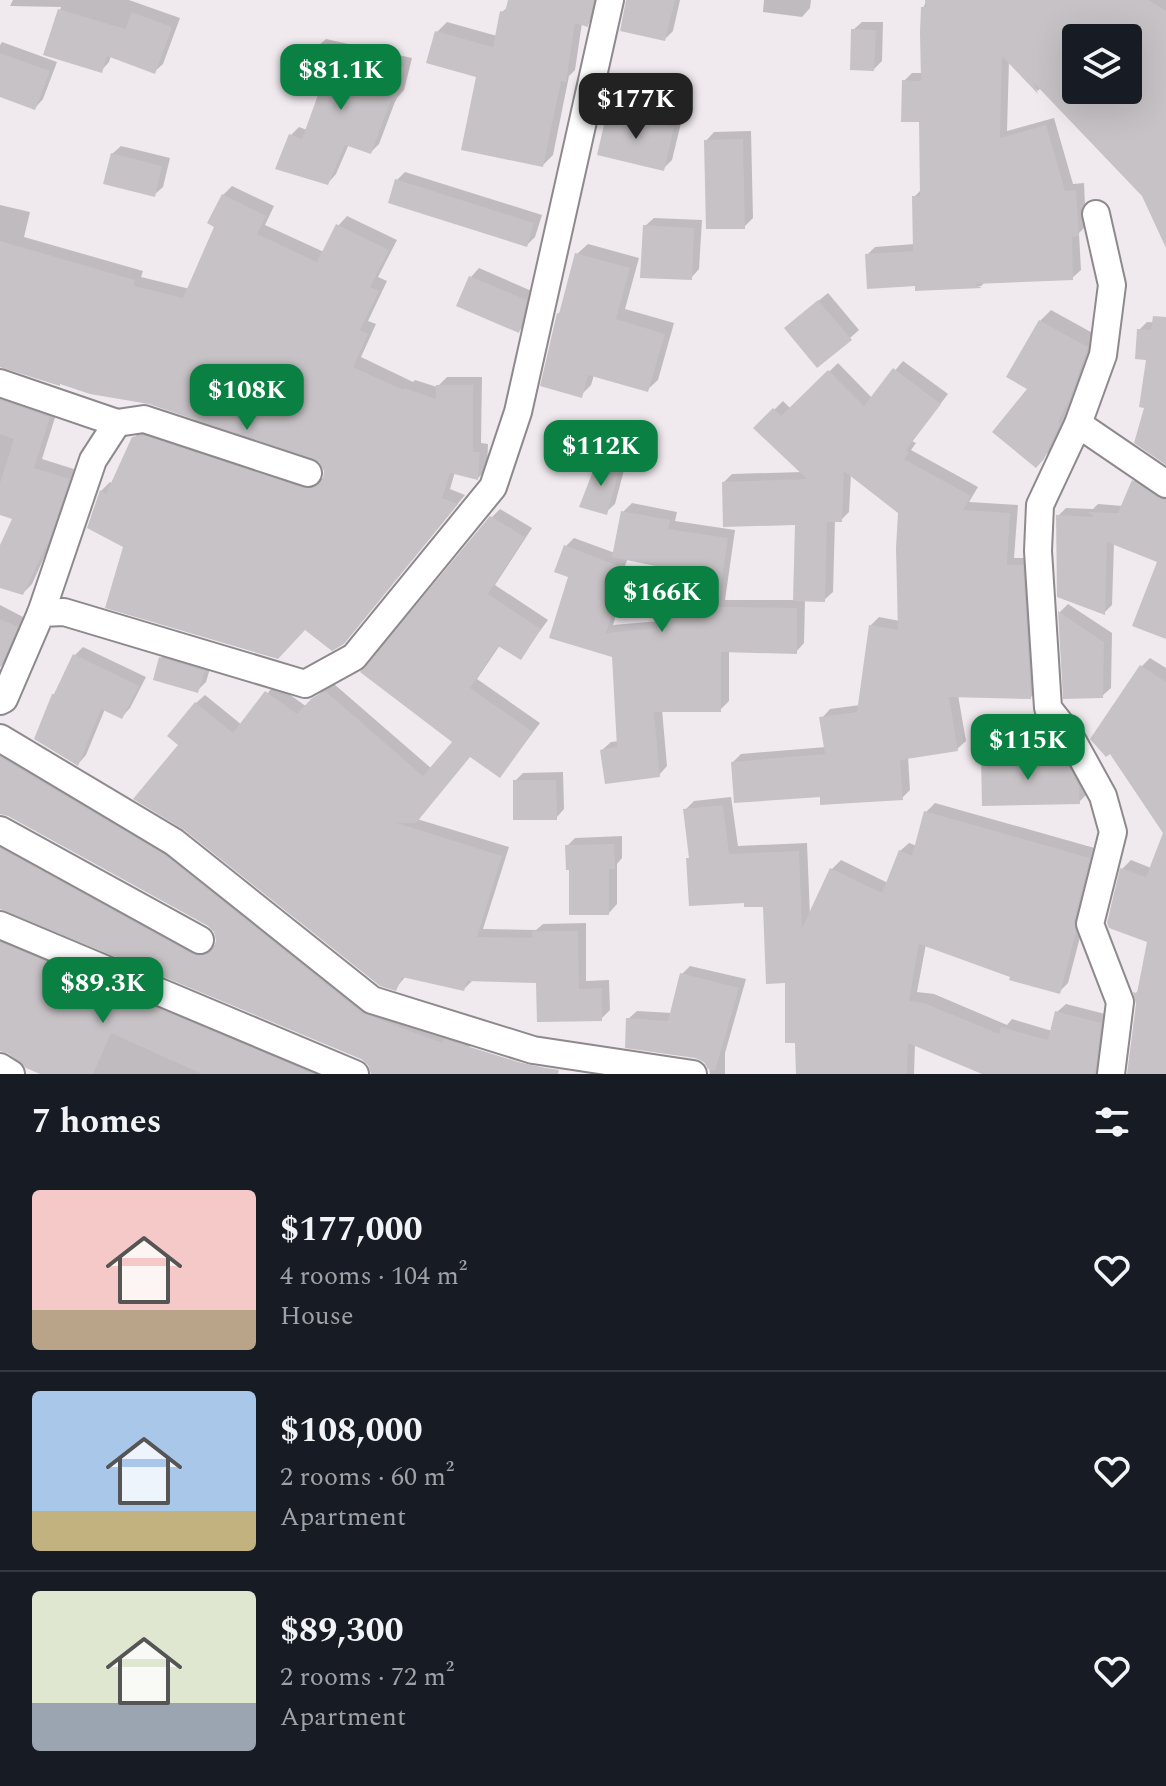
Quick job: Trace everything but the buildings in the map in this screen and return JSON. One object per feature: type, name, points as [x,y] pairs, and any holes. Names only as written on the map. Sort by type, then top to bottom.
[{"type":"street","points":[[41,613],[64,612],[305,684],[354,657],[493,487],[518,412],[610,0]]},
{"type":"street","points":[[1096,214],[1112,285],[1103,355],[1078,424],[1040,505],[1038,551],[1048,708],[1070,736],[1103,796],[1113,832],[1090,924],[1120,1002],[1111,1074]]},
{"type":"street","points":[[0,383],[117,423],[144,419],[308,473]]},
{"type":"street","points":[[0,701],[4,699],[41,613],[93,460],[117,423]]},
{"type":"street","points":[[1078,424],[1166,484]]},
{"type":"street","points":[[0,738],[174,842],[372,1000],[533,1050],[693,1074]]},
{"type":"street","points":[[0,830],[200,940]]},
{"type":"street","points":[[0,925],[355,1074]]},
{"type":"street","points":[[0,1067],[11,1074]]}]
